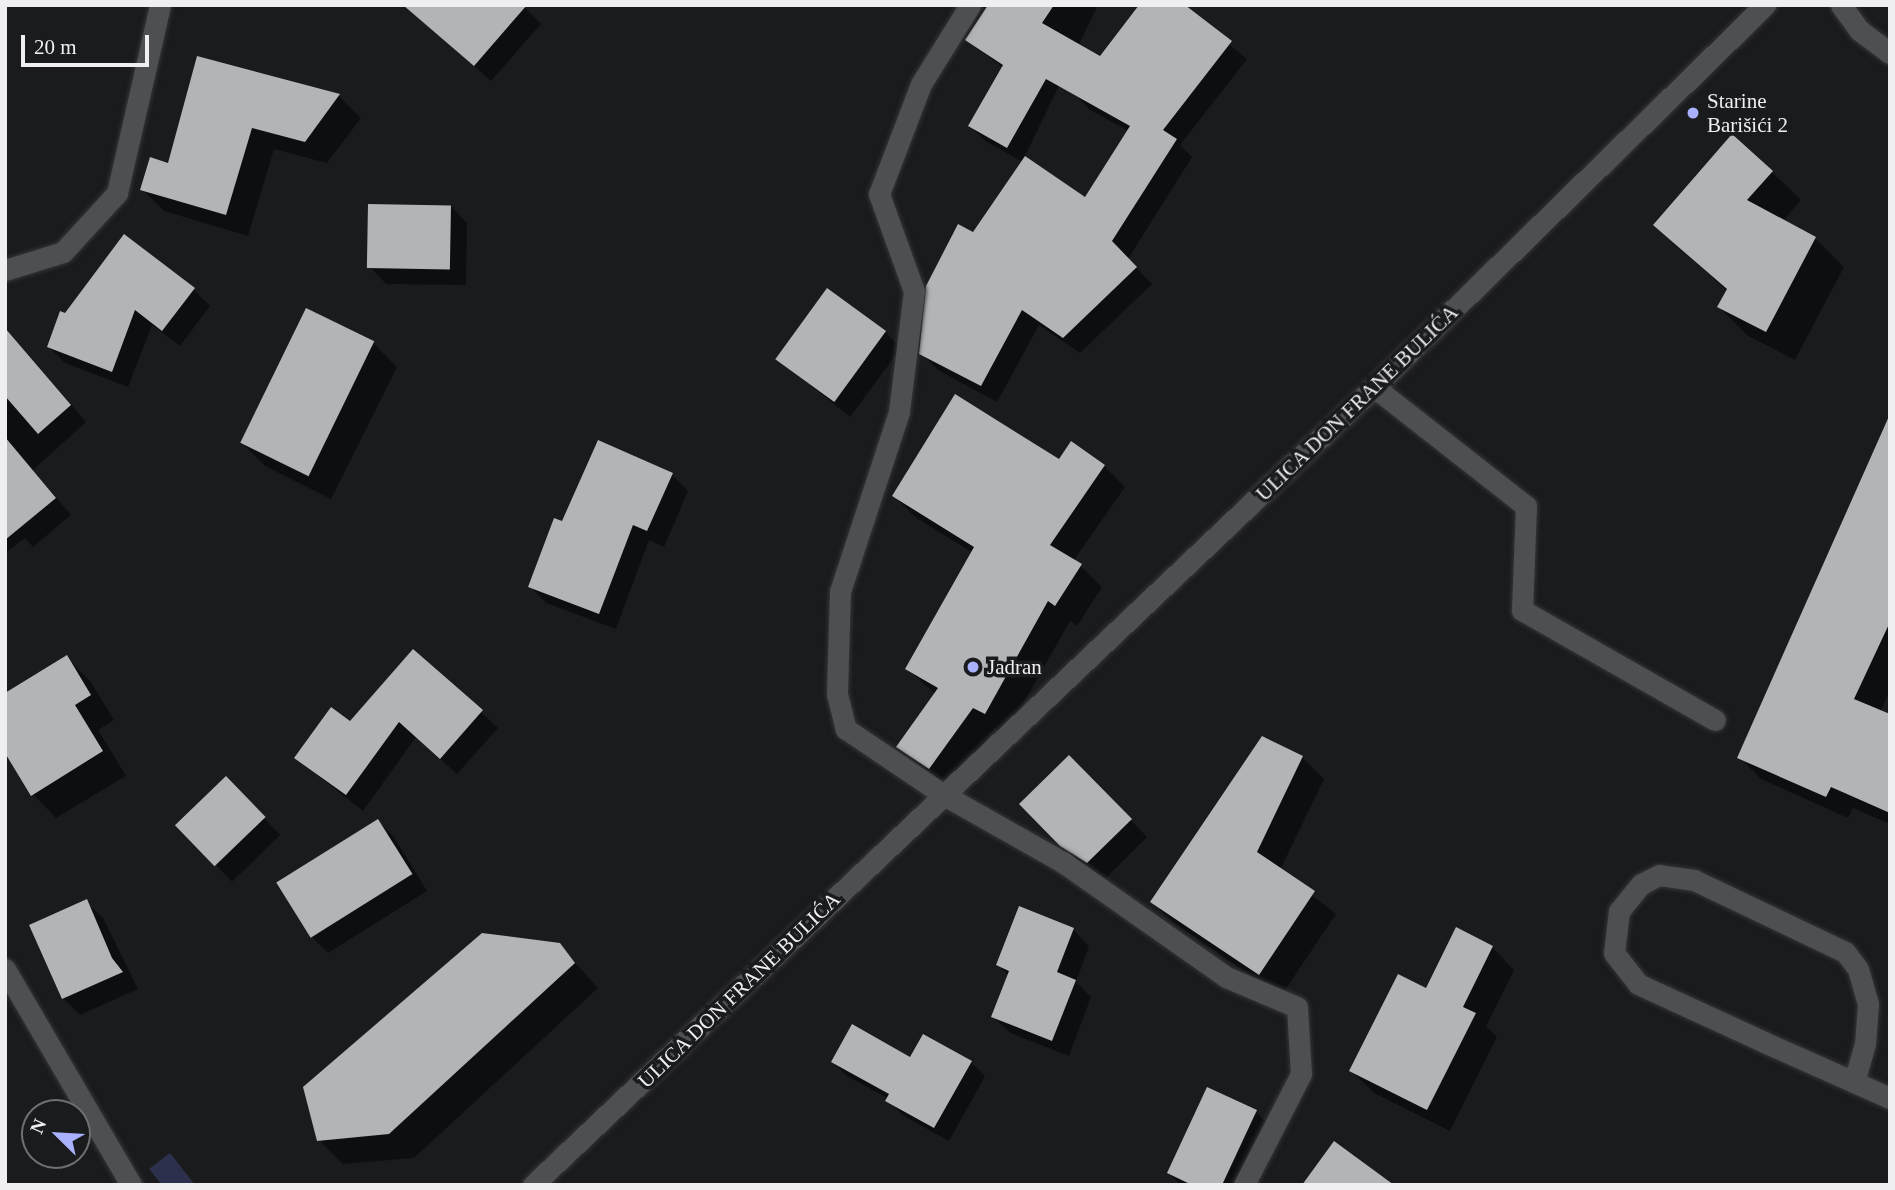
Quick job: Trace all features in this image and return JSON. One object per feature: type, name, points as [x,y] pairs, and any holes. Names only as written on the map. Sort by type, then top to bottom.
[{"type":"street","points":[[5,270],[63,252],[117,193],[160,5]]},
{"type":"street","points":[[970,5],[921,84],[879,194],[914,290],[899,412],[840,591],[837,694],[846,729],[944,795],[1064,863],[1226,977],[1297,1007],[1301,1074],[1244,1185]]},
{"type":"street","name":"ULICA DON FRANE BULIĆA","points":[[533,1185],[1374,387],[1765,5]]},
{"type":"street","points":[[1841,5],[1859,30],[1890,53]]},
{"type":"street","points":[[1374,387],[1526,506],[1522,610],[1715,720]]},
{"type":"street","points":[[1854,1082],[1865,1044],[1868,1004],[1858,969],[1845,952],[1694,880],[1659,875],[1642,884],[1619,911],[1614,953],[1638,984],[1854,1082],[1890,1098]]},
{"type":"street","points":[[5,969],[131,1185]]},
{"type":"shaded area","points":[[170,1153],[195,1185],[162,1185],[149,1169]]},
{"type":"building","points":[[403,5],[527,5],[474,66]]},
{"type":"building","points":[[988,5],[1054,5],[1042,23],[1100,56],[1139,5],[1185,5],[1232,41],[1163,130],[1177,139],[1112,241],[1137,267],[1063,338],[1022,310],[981,386],[919,354],[926,286],[958,224],[973,232],[1025,156],[1085,197],[1130,126],[1046,79],[1007,148],[968,126],[1003,65],[965,40]]},
{"type":"building","points":[[197,56],[340,94],[305,142],[252,128],[226,215],[140,190],[150,157],[168,163]]},
{"type":"building","points":[[1732,134],[1773,171],[1747,200],[1816,237],[1766,332],[1717,307],[1727,289],[1653,225]]},
{"type":"building","points":[[368,204],[451,205],[450,269],[367,268]]},
{"type":"building","points":[[124,234],[195,288],[162,331],[135,310],[112,372],[47,347],[60,311],[65,313]]},
{"type":"building","points":[[827,288],[886,331],[834,402],[775,359]]},
{"type":"building","points":[[306,308],[374,341],[309,476],[240,443]]},
{"type":"building","points":[[5,328],[71,405],[38,434],[5,396]]},
{"type":"building","points":[[955,394],[1059,459],[1071,441],[1105,465],[1050,545],[1082,564],[1055,606],[1048,601],[985,714],[973,708],[929,769],[896,747],[938,688],[905,669],[974,547],[892,496]]},
{"type":"building","points":[[1890,414],[1890,622],[1854,699],[1890,714],[1890,813],[1831,787],[1826,797],[1737,758]]},
{"type":"building","points":[[5,437],[56,498],[5,540]]},
{"type":"building","points":[[598,440],[673,473],[647,531],[633,525],[599,614],[528,587],[554,518],[562,521]]},
{"type":"building","points":[[413,649],[483,710],[440,759],[399,722],[346,795],[294,758],[331,707],[350,721]]},
{"type":"building","points":[[67,655],[91,695],[75,705],[103,751],[31,796],[5,753],[5,693]]},
{"type":"building","points":[[1262,736],[1303,756],[1257,852],[1315,891],[1259,975],[1150,902]]},
{"type":"building","points":[[1069,755],[1132,819],[1087,863],[1060,846],[1019,804]]},
{"type":"building","points":[[226,776],[266,817],[215,866],[175,825]]},
{"type":"building","points":[[378,819],[412,874],[311,938],[276,883]]},
{"type":"building","points":[[87,899],[112,958],[123,972],[62,999],[29,925]]},
{"type":"building","points":[[1019,906],[1074,928],[1057,972],[1076,980],[1052,1041],[991,1017],[1009,971],[996,965]]},
{"type":"building","points":[[1456,927],[1493,946],[1463,1007],[1476,1013],[1427,1110],[1349,1071],[1398,974],[1426,988]]},
{"type":"building","points":[[482,933],[560,943],[575,963],[389,1134],[317,1141],[303,1087]]},
{"type":"building","points":[[852,1024],[910,1057],[923,1034],[972,1061],[934,1128],[885,1101],[889,1094],[831,1062]]},
{"type":"building","points":[[1207,1087],[1257,1110],[1222,1185],[1192,1185],[1167,1173]]},
{"type":"building","points":[[1334,1141],[1394,1185],[1302,1185]]},
{"type":"place","name":"Starine Barišići 2","points":[[1693,113]]},
{"type":"place","name":"Jadran","points":[[973,667]]}]
